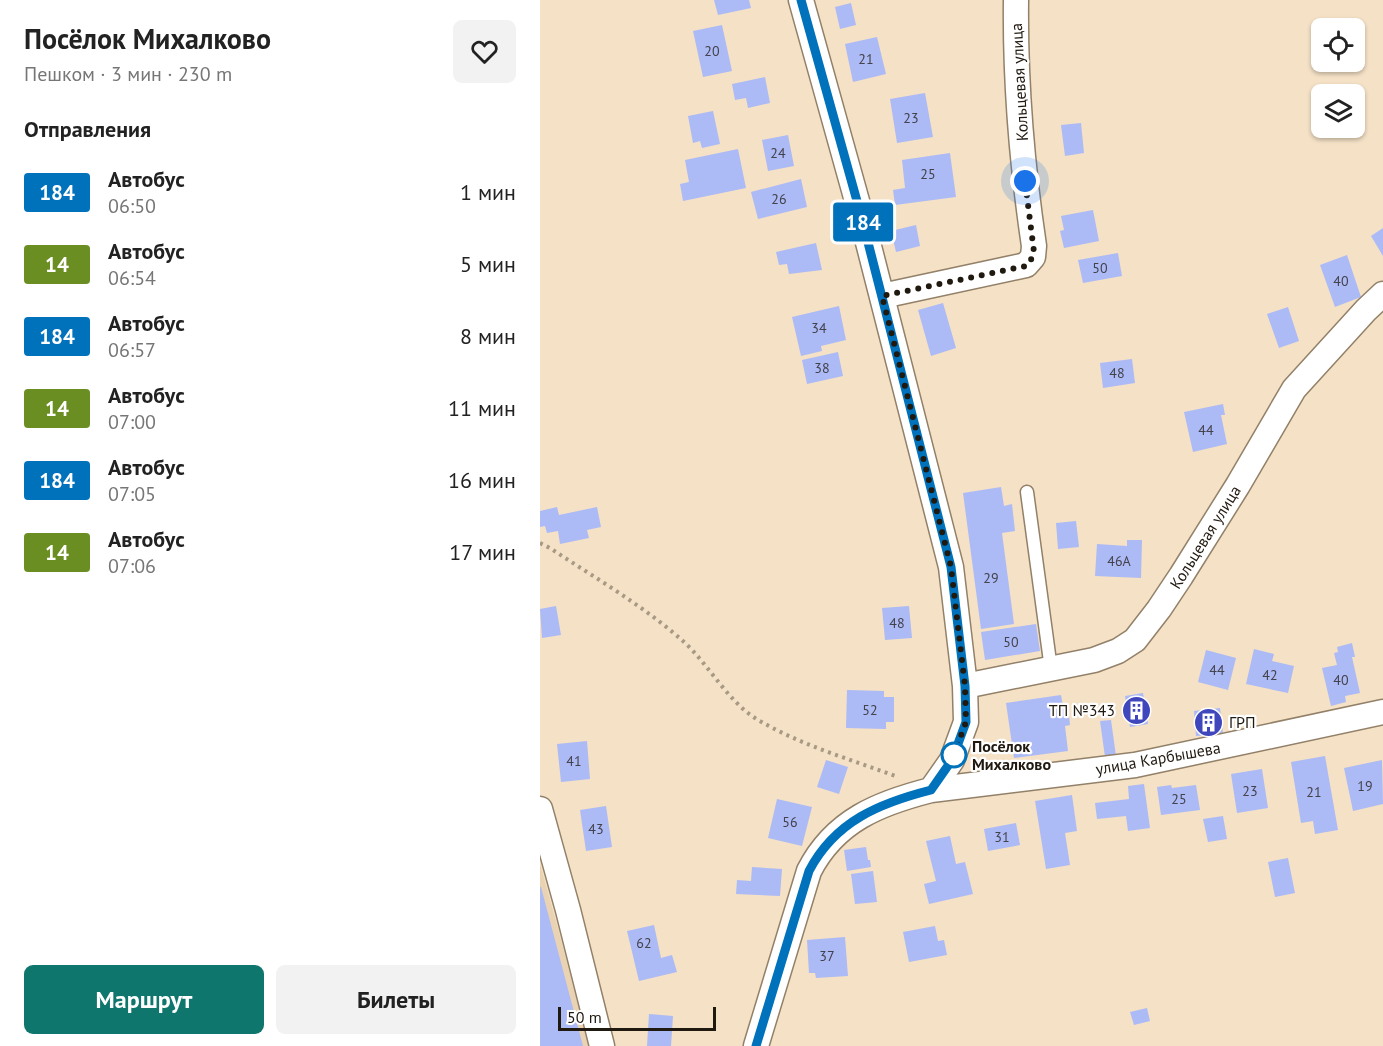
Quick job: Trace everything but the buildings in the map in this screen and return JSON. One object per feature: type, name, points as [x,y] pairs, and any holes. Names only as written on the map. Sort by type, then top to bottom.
[{"type":"street","points":[[801,0],[882,296],[951,567],[965,686],[966,722],[952,760],[931,790]]},
{"type":"street","name":"Кольцевая улица","points":[[882,296],[1026,266],[1033,257],[1034,246],[1025,181],[1018,101],[1016,0]]},
{"type":"street","name":"Кольцевая улица","points":[[965,686],[1103,658],[1135,640],[1159,609],[1206,536],[1294,389],[1383,294]]},
{"type":"street","name":"улица Карбышева","points":[[756,1046],[809,871],[819,854],[860,816],[893,800],[931,790],[1135,765],[1383,712]]},
{"type":"street","points":[[540,809],[602,1046]]},
{"type":"lane","points":[[1027,492],[1051,669]]},
{"type":"path","points":[[540,543],[665,626],[686,644],[741,706],[753,716],[787,736],[931,790]]},
{"type":"shaded area","points":[[540,864],[560,936],[589,1046],[540,1046]]},
{"type":"bus line","name":"184","points":[[756,1046],[809,871],[819,854],[829,842],[860,816],[882,804],[931,790],[952,760],[966,722],[965,686],[951,567],[862,219],[801,0]]},
{"type":"place","name":"ТП №343","points":[[1136,710]]},
{"type":"place","name":"ГРП","points":[[1208,722]]},
{"type":"place","name":"Посёлок Михалково","points":[[954,755]]},
{"type":"route","points":[[954,755],[952,760],[966,722],[965,686],[951,567],[882,296],[1026,266],[1033,257],[1034,246],[1025,181]]}]
